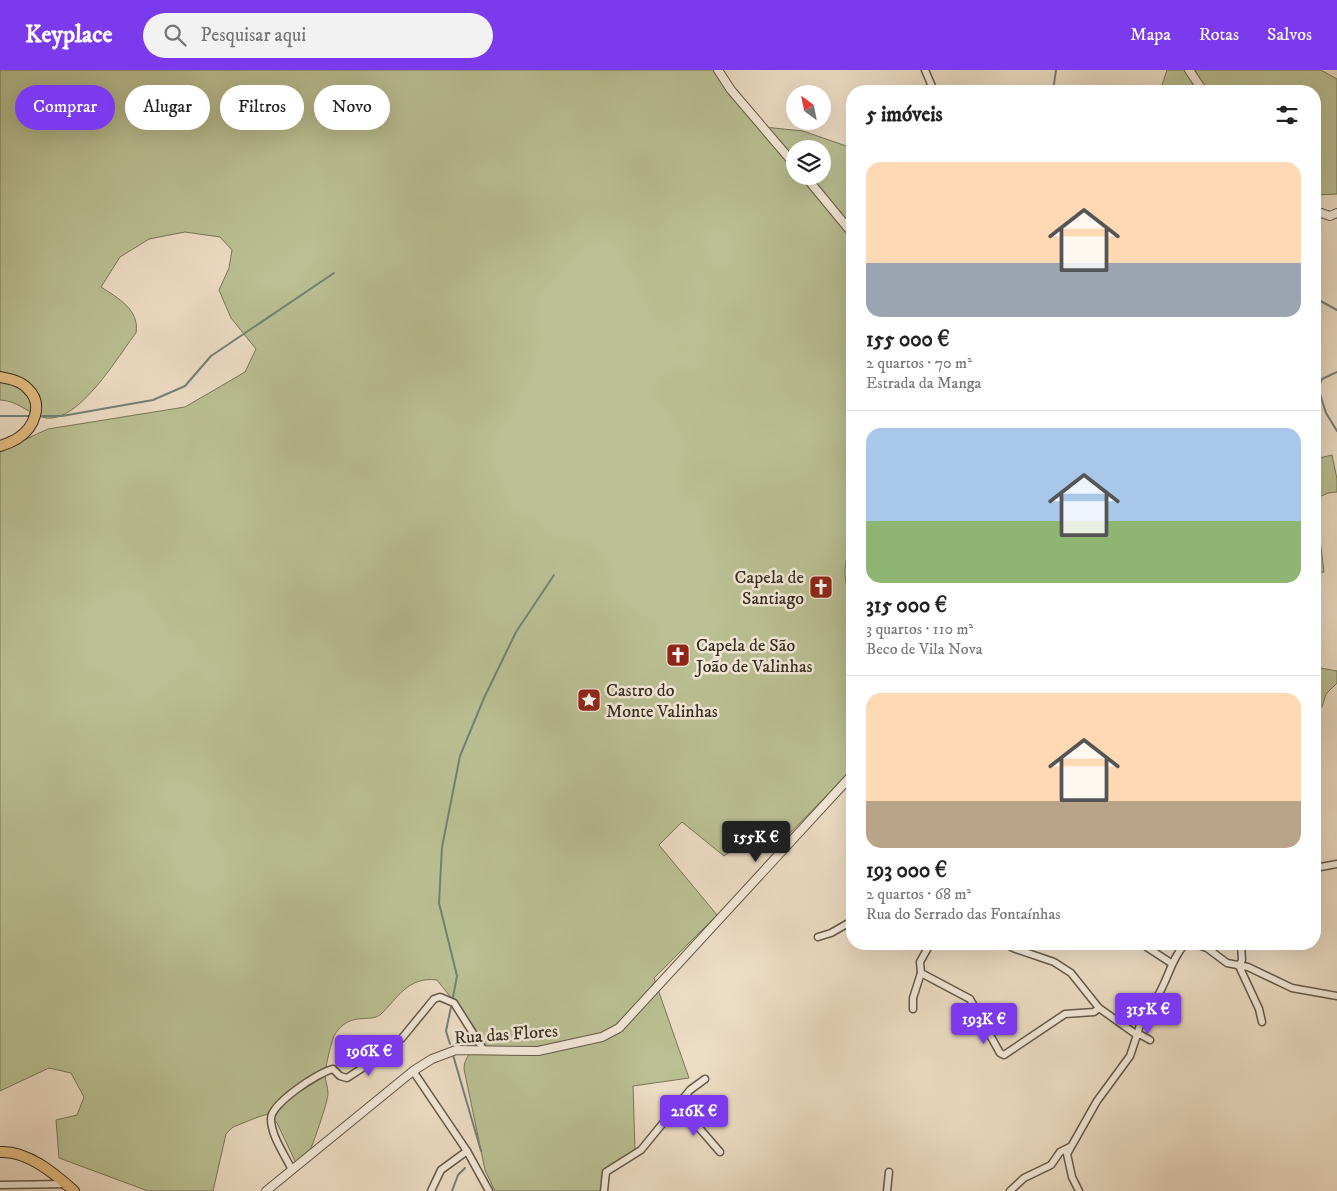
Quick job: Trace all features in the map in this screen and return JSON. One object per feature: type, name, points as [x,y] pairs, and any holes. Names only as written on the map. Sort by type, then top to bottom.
[{"type":"main road","points":[[0,377],[14,380],[28,389],[34,397],[37,407],[35,420],[28,429],[18,438],[0,446]]},
{"type":"main road","points":[[0,1152],[15,1152],[28,1158],[70,1188]]},
{"type":"street","points":[[718,70],[731,90],[786,154]]},
{"type":"street","points":[[925,70],[931,85]]},
{"type":"street","points":[[1189,70],[1199,85]]},
{"type":"street","points":[[812,185],[846,226]]},
{"type":"street","points":[[1321,213],[1330,216],[1337,213]]},
{"type":"street","name":"Rua das Flores","points":[[266,1191],[412,1071],[432,1059],[456,1050],[538,1050],[602,1037],[619,1028],[846,782]]},
{"type":"street","points":[[1321,867],[1337,864]]},
{"type":"street","points":[[818,937],[832,934],[846,925]]},
{"type":"street","points":[[913,1009],[921,972],[920,962],[927,950]]},
{"type":"street","points":[[1019,950],[1054,962],[1071,973],[1099,1008],[1137,1035],[1150,1040]]},
{"type":"street","points":[[1151,950],[1172,963]]},
{"type":"street","points":[[1079,1191],[1072,1177],[1067,1154],[1097,1101],[1130,1056],[1140,1021],[1148,1006],[1157,996],[1172,963],[1181,950]]},
{"type":"street","points":[[1210,950],[1227,963],[1248,967],[1292,988],[1337,996]]},
{"type":"street","points":[[1239,966],[1242,960],[1241,950]]},
{"type":"street","points":[[1239,966],[1259,1010],[1262,1022]]},
{"type":"street","points":[[921,972],[970,999],[1000,1052],[1004,1055],[1065,1014],[1094,1012],[1099,1008]]},
{"type":"street","points":[[292,1170],[274,1134],[270,1121],[273,1110],[299,1088],[327,1070],[333,1069],[340,1076],[346,1078],[371,1063],[402,1038],[434,999],[440,997],[454,1003],[483,1049]]},
{"type":"street","points":[[412,1071],[467,1151],[489,1191]]},
{"type":"street","points":[[604,1191],[606,1172],[641,1150],[656,1128],[676,1109],[690,1090],[705,1079]]},
{"type":"street","points":[[676,1109],[687,1114],[720,1152]]},
{"type":"street","points":[[1010,1191],[1024,1178],[1051,1165],[1060,1152],[1070,1147]]},
{"type":"street","points":[[431,1191],[441,1170],[467,1151]]},
{"type":"street","points":[[887,1191],[890,1172]]},
{"type":"street","points":[[0,1185],[70,1188]]},
{"type":"green space","points":[[0,70],[714,70],[733,97],[786,158],[786,185],[831,185],[831,141],[846,146],[846,775],[783,840],[768,826],[724,856],[682,822],[659,845],[717,915],[654,978],[689,1078],[633,1086],[635,1150],[604,1170],[602,1191],[495,1191],[485,1170],[464,1069],[467,1058],[475,1046],[477,1035],[475,1028],[437,980],[427,980],[411,985],[377,1017],[347,1022],[335,1034],[325,1071],[328,1097],[320,1125],[308,1154],[296,1163],[277,1123],[268,1114],[258,1117],[233,1127],[226,1134],[213,1191],[148,1191],[59,1158],[56,1120],[77,1115],[84,1097],[71,1073],[49,1068],[0,1091],[0,451],[48,429],[185,407],[245,372],[256,349],[231,318],[219,290],[229,268],[232,250],[220,237],[185,232],[149,239],[120,257],[101,287],[131,311],[135,318],[136,333],[109,371],[85,399],[72,410],[59,416],[46,418],[0,400]]},
{"type":"green space","points":[[1167,70],[1321,70],[1337,79],[1337,194],[1321,195],[1321,85],[1162,85]]},
{"type":"green space","points":[[764,127],[786,130],[803,131],[829,140],[786,140],[786,153]]},
{"type":"green space","points":[[1332,455],[1337,479],[1337,492],[1321,496],[1321,458]]},
{"type":"green space","points":[[1321,548],[1324,572],[1321,572]]},
{"type":"green space","points":[[1321,668],[1337,671],[1337,683],[1326,694],[1322,707]]},
{"type":"waterway","points":[[1054,85],[1056,70]]},
{"type":"waterway","points":[[40,416],[62,416],[153,400],[185,386],[211,356],[334,273]]},
{"type":"waterway","points":[[1321,301],[1337,310]]},
{"type":"waterway","points":[[1321,381],[1337,372]]},
{"type":"waterway","points":[[1321,397],[1326,413],[1337,431]]},
{"type":"waterway","points":[[0,416],[30,416]]},
{"type":"waterway","points":[[453,997],[457,976],[439,903],[442,847],[460,756],[484,698],[516,632],[554,575]]},
{"type":"waterway","points":[[450,1044],[446,1031],[451,1007]]},
{"type":"waterway","points":[[453,1055],[481,1151]]},
{"type":"waterway","points":[[452,1191],[458,1175],[465,1168]]},
{"type":"place","name":"Capela de Santiago","points":[[821,587]]},
{"type":"place","name":"Capela de São João de Valinhas","points":[[678,655]]},
{"type":"place","name":"Castro do Monte Valinhas","points":[[589,700]]}]
